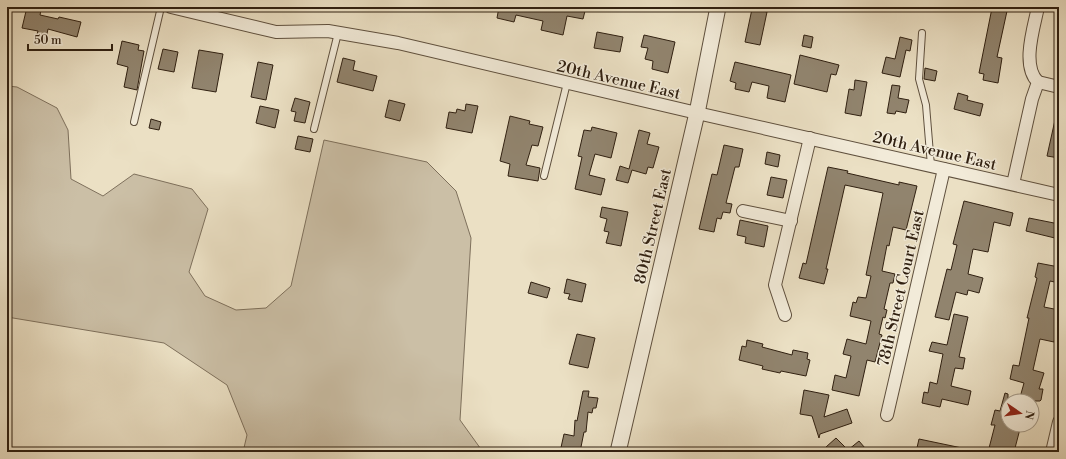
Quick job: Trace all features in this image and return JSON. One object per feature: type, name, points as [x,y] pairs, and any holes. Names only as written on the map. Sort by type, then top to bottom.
[{"type":"street","name":"20th Avenue East","points":[[171,7],[276,32],[328,31],[398,43],[697,113],[1059,195]]},
{"type":"street","name":"80th Street East","points":[[618,452],[697,113],[718,7]]},
{"type":"street","points":[[1038,7],[1029,56],[1033,78],[1038,82],[1059,87]]},
{"type":"street","points":[[1013,184],[1032,99],[1038,82]]},
{"type":"street","points":[[785,315],[775,285],[810,138]]},
{"type":"street","name":"78th Street Court East","points":[[887,415],[944,169]]},
{"type":"street","points":[[743,211],[791,221]]},
{"type":"street","points":[[1052,452],[1059,422]]},
{"type":"lane","points":[[134,122],[162,7]]},
{"type":"lane","points":[[314,128],[338,33]]},
{"type":"lane","points":[[922,34],[919,79],[926,105],[931,166]]},
{"type":"lane","points":[[544,176],[567,83]]},
{"type":"shaded area","points":[[7,86],[17,87],[57,108],[68,130],[71,179],[103,196],[134,174],[192,189],[208,209],[189,272],[205,296],[236,310],[266,308],[291,286],[324,140],[427,162],[456,191],[471,238],[460,420],[483,452],[243,452],[247,435],[227,385],[164,343],[7,317]]},
{"type":"building","points":[[27,7],[36,7],[36,9],[41,10],[40,15],[58,19],[59,17],[81,22],[77,37],[48,29],[45,43],[35,41],[38,31],[22,28]]},
{"type":"building","points":[[499,7],[538,7],[546,9],[546,7],[586,7],[583,19],[567,16],[563,35],[541,30],[543,21],[516,15],[514,22],[497,18]]},
{"type":"building","points":[[992,8],[1007,11],[997,57],[1002,58],[998,83],[983,80],[984,74],[979,73]]},
{"type":"building","points":[[752,9],[767,12],[760,45],[745,42]]},
{"type":"building","points":[[597,32],[623,37],[620,52],[594,48]]},
{"type":"building","points":[[644,35],[675,42],[668,73],[652,69],[653,61],[645,59],[648,48],[641,47]]},
{"type":"building","points":[[804,35],[813,37],[811,48],[802,46]]},
{"type":"building","points":[[900,37],[912,40],[910,51],[906,50],[900,77],[882,73],[886,57],[895,59]]},
{"type":"building","points":[[122,41],[139,45],[138,50],[144,51],[137,90],[124,87],[128,67],[117,64]]},
{"type":"building","points":[[163,49],[178,52],[174,72],[158,69]]},
{"type":"building","points":[[199,50],[223,54],[216,92],[192,88]]},
{"type":"building","points":[[800,55],[839,65],[836,75],[831,74],[827,92],[794,84]]},
{"type":"building","points":[[343,58],[355,61],[353,70],[377,76],[373,91],[337,82]]},
{"type":"building","points":[[258,62],[273,65],[266,100],[251,97]]},
{"type":"building","points":[[735,62],[791,75],[785,102],[767,98],[769,86],[752,82],[749,92],[735,89],[736,83],[730,81]]},
{"type":"building","points":[[925,68],[937,71],[935,81],[924,79]]},
{"type":"building","points":[[855,80],[867,82],[861,116],[845,113],[849,89],[854,90]]},
{"type":"building","points":[[892,85],[900,86],[898,98],[909,100],[906,113],[896,111],[895,114],[887,113]]},
{"type":"building","points":[[958,93],[968,96],[967,100],[983,104],[980,116],[954,109]]},
{"type":"building","points":[[295,98],[310,102],[305,123],[294,121],[296,112],[291,111]]},
{"type":"building","points":[[389,100],[405,104],[400,121],[385,117]]},
{"type":"building","points":[[466,104],[478,106],[472,133],[446,128],[449,112],[456,113],[457,109],[465,111]]},
{"type":"building","points":[[260,106],[279,110],[275,128],[256,123]]},
{"type":"building","points":[[510,116],[530,121],[529,124],[543,127],[538,146],[532,145],[526,165],[540,168],[538,181],[508,176],[510,164],[500,161]]},
{"type":"building","points":[[151,119],[161,122],[159,130],[149,128]]},
{"type":"building","points":[[1055,120],[1059,120],[1059,158],[1047,156]]},
{"type":"building","points":[[592,127],[617,133],[611,158],[595,154],[589,175],[605,179],[601,195],[575,189],[582,157],[578,156],[584,130],[591,131]]},
{"type":"building","points":[[639,130],[650,133],[647,144],[659,147],[653,168],[648,167],[646,174],[632,170],[628,183],[616,180],[620,166],[629,169]]},
{"type":"building","points":[[298,136],[313,139],[310,152],[295,149]]},
{"type":"building","points":[[724,145],[743,149],[739,167],[735,167],[726,203],[732,204],[730,213],[723,212],[721,219],[717,218],[714,232],[699,229],[712,174],[717,175]]},
{"type":"building","points":[[767,152],[780,155],[778,167],[765,164]]},
{"type":"building","points":[[828,167],[899,185],[899,182],[917,186],[906,230],[893,227],[889,246],[887,245],[882,271],[895,274],[893,283],[890,283],[884,309],[887,310],[885,318],[883,317],[879,334],[882,335],[875,362],[867,360],[859,396],[832,390],[835,375],[846,378],[851,356],[843,354],[847,339],[866,344],[871,321],[850,316],[853,302],[856,303],[858,297],[866,298],[871,276],[866,275],[883,193],[845,185],[824,284],[799,278],[803,263],[806,264]]},
{"type":"building","points":[[771,177],[787,180],[783,198],[767,195]]},
{"type":"building","points":[[964,201],[1013,213],[1010,226],[994,222],[988,252],[973,249],[968,274],[983,278],[979,293],[968,290],[967,295],[956,292],[949,320],[935,317],[947,269],[951,270],[957,245],[953,244]]},
{"type":"building","points":[[602,207],[628,212],[621,246],[606,243],[609,232],[604,231],[607,219],[600,217]]},
{"type":"building","points":[[1029,218],[1059,224],[1059,239],[1026,231]]},
{"type":"building","points":[[740,220],[768,226],[764,247],[745,243],[746,237],[737,235]]},
{"type":"building","points":[[1038,263],[1059,267],[1059,283],[1050,281],[1044,307],[1059,310],[1059,320],[1054,342],[1040,339],[1033,370],[1044,373],[1039,389],[1043,389],[1040,401],[1040,393],[1021,393],[1024,383],[1010,379],[1013,365],[1019,366],[1029,318],[1027,318],[1037,278],[1035,277]]},
{"type":"building","points":[[567,279],[586,284],[582,302],[568,299],[570,294],[564,293]]},
{"type":"building","points":[[531,282],[550,288],[547,298],[528,293]]},
{"type":"building","points":[[954,314],[968,317],[959,357],[965,358],[963,369],[955,368],[951,386],[971,391],[968,405],[942,399],[940,407],[922,403],[924,392],[928,393],[930,382],[937,384],[943,354],[929,351],[932,342],[947,345]]},
{"type":"building","points":[[577,334],[595,338],[588,368],[569,364]]},
{"type":"building","points":[[747,340],[763,344],[762,347],[792,355],[793,350],[808,353],[807,359],[810,360],[806,376],[762,369],[763,366],[739,360],[742,346],[746,347]]},
{"type":"building","points":[[804,390],[829,395],[824,417],[847,409],[852,423],[820,434],[819,438],[812,416],[800,414]]},
{"type":"building","points":[[583,391],[589,391],[588,397],[598,398],[596,408],[593,408],[592,413],[588,412],[586,432],[584,432],[580,452],[560,452],[564,434],[574,436],[575,420],[577,421]]},
{"type":"building","points":[[995,410],[1000,411],[1000,433],[1019,433],[1014,452],[988,452],[995,425],[991,425]]},
{"type":"building","points":[[836,438],[848,450],[859,441],[865,448],[860,452],[831,452],[826,447]]},
{"type":"building","points":[[919,439],[962,448],[962,452],[916,452]]}]
